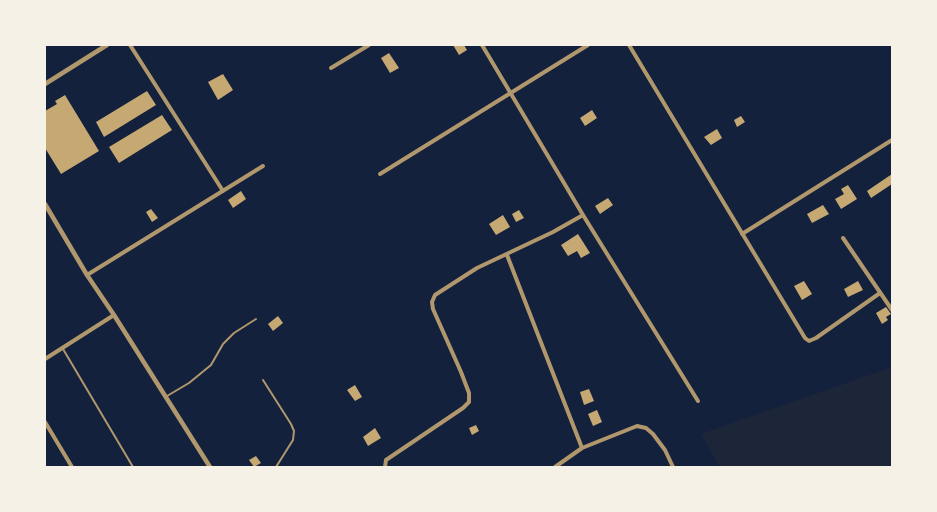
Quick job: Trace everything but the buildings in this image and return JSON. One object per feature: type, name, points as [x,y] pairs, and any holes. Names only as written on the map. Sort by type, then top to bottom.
[{"type":"street","points":[[45,84],[107,45]]},
{"type":"street","points":[[130,45],[223,191]]},
{"type":"street","points":[[330,68],[369,45]]},
{"type":"street","points":[[482,45],[698,401]]},
{"type":"street","points":[[380,174],[588,45]]},
{"type":"street","points":[[629,45],[802,333],[809,341],[880,293]]},
{"type":"street","points":[[742,234],[892,140]]},
{"type":"street","points":[[87,275],[263,166]]},
{"type":"street","points":[[45,204],[87,275],[210,467]]},
{"type":"street","points":[[385,467],[386,460],[469,402],[469,393],[462,372],[433,309],[432,302],[436,295],[477,268],[507,255],[584,215]]},
{"type":"street","points":[[843,238],[892,310]]},
{"type":"street","points":[[507,255],[582,448]]},
{"type":"street","points":[[45,359],[114,315]]},
{"type":"street","points":[[45,422],[72,467]]},
{"type":"street","points":[[555,467],[582,448],[637,426],[646,428],[653,434],[665,450],[674,467]]},
{"type":"lane","points":[[166,397],[189,383],[211,365],[223,344],[234,333],[256,319]]},
{"type":"lane","points":[[62,348],[133,467]]},
{"type":"lane","points":[[263,380],[294,431],[293,440],[276,467]]},
{"type":"shaded area","points":[[892,367],[892,467],[720,467],[701,434]]}]
